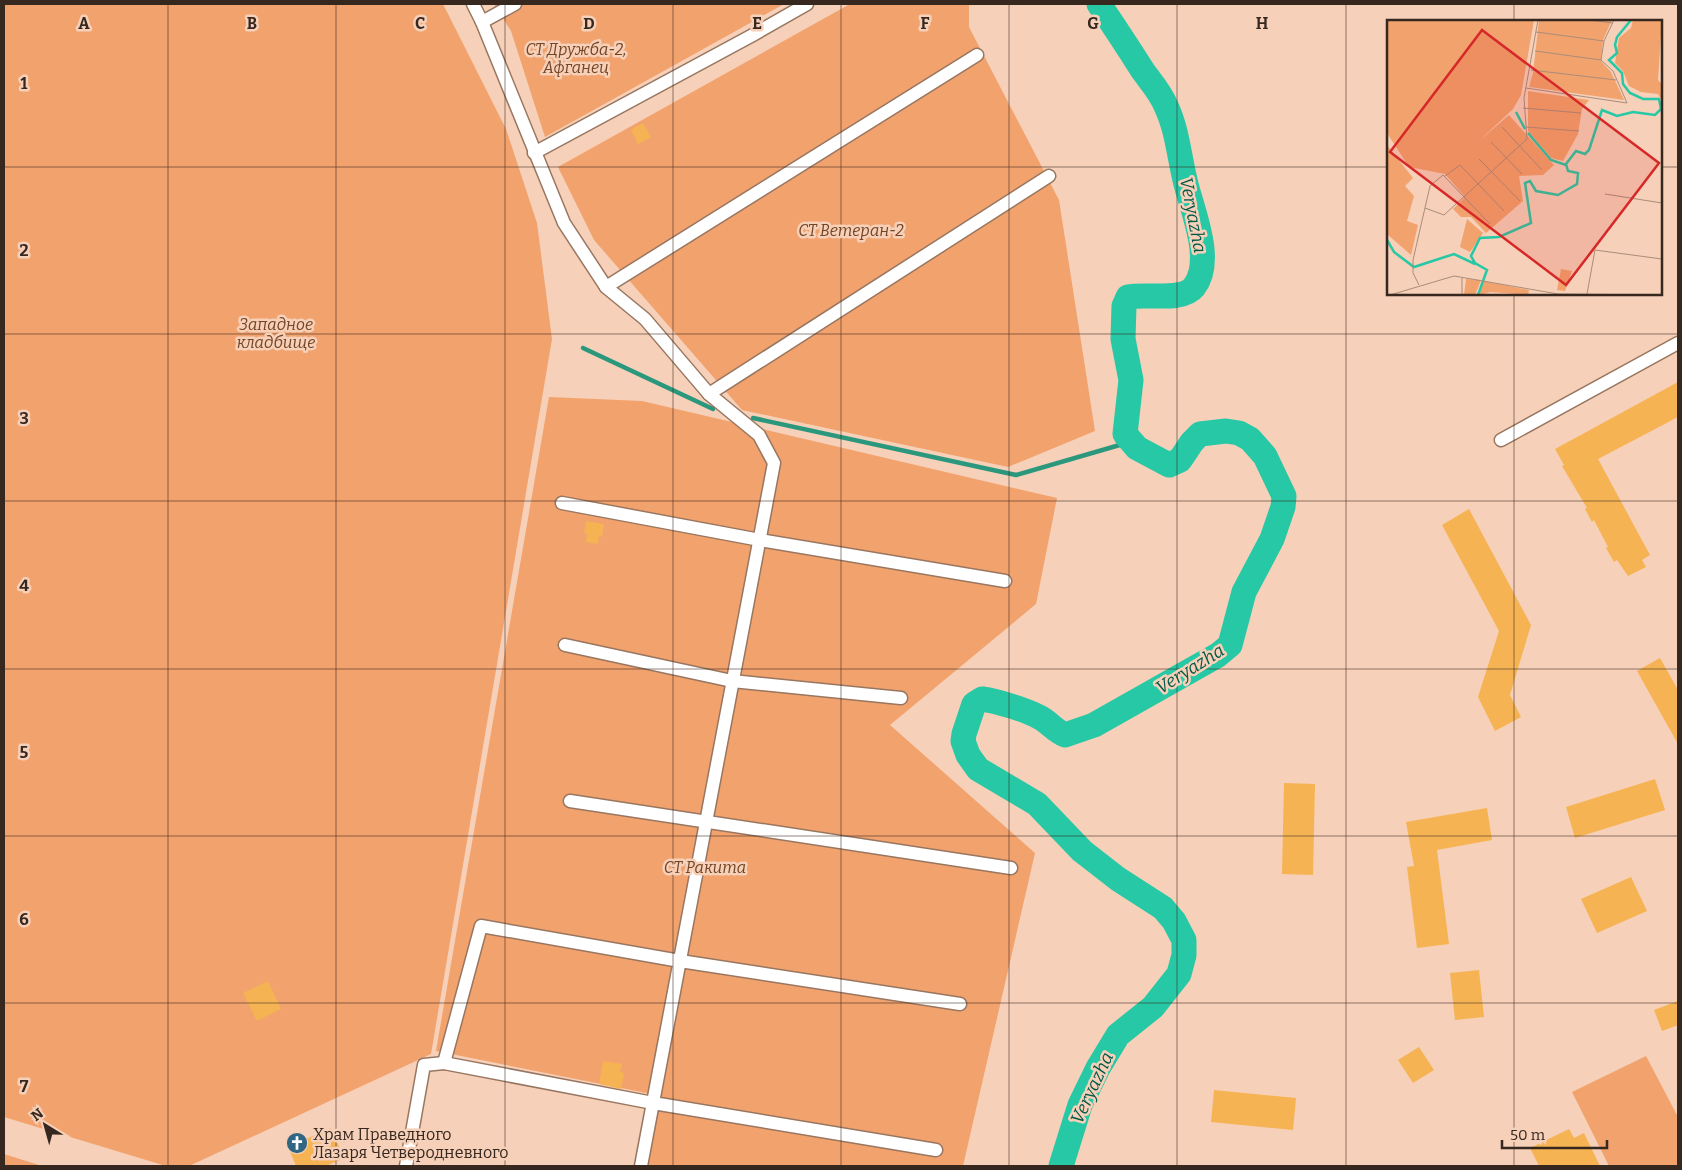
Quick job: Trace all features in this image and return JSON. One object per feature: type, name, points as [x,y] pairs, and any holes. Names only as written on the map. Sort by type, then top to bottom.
[{"type":"street","points":[[473,4],[564,223],[606,287],[645,319],[709,394],[759,435],[774,464],[642,1166]]},
{"type":"street","points":[[482,22],[515,4]]},
{"type":"street","points":[[534,153],[751,36],[806,4]]},
{"type":"street","points":[[606,287],[977,55]]},
{"type":"street","points":[[709,394],[1049,176]]},
{"type":"street","points":[[1502,440],[1678,343]]},
{"type":"street","points":[[562,503],[760,540],[1005,581]]},
{"type":"street","points":[[565,645],[732,681],[902,698]]},
{"type":"street","points":[[570,801],[1011,868]]},
{"type":"street","points":[[444,1063],[481,926],[680,961],[960,1004]]},
{"type":"street","points":[[406,1166],[424,1065],[444,1063],[653,1103],[936,1150]]},
{"type":"green space","name":"Западное кладбище","points":[[4,4],[443,4],[506,129],[537,223],[552,339],[431,1054],[189,1166],[166,1166],[4,1117]]},
{"type":"green space","name":"СТ Дружба-2, Афганец","points":[[494,4],[784,4],[545,137],[511,31]]},
{"type":"green space","name":"СТ Ветеран-2","points":[[850,4],[969,4],[969,27],[1059,200],[1095,431],[1008,467],[742,410],[594,240],[558,167]]},
{"type":"green space","name":"СТ Ракита","points":[[549,397],[642,401],[1057,498],[1036,604],[890,725],[1035,853],[963,1166],[648,1166],[661,1096],[436,1051]]},
{"type":"green space","points":[[1646,1056],[1678,1117],[1678,1166],[1609,1166],[1572,1092]]},
{"type":"green space","points":[[4,1154],[42,1166],[4,1166]]},
{"type":"building","points":[[643,123],[651,137],[638,144],[631,130]]},
{"type":"building","points":[[1678,382],[1678,417],[1598,459],[1650,555],[1642,560],[1646,567],[1628,576],[1617,560],[1614,562],[1594,520],[1592,522],[1585,509],[1587,508],[1562,466],[1564,465],[1555,449]]},
{"type":"building","points":[[1469,509],[1531,625],[1510,695],[1521,717],[1495,731],[1478,697],[1499,631],[1442,525]]},
{"type":"building","points":[[586,521],[604,524],[602,537],[599,536],[598,544],[586,542],[587,534],[584,533]]},
{"type":"building","points":[[1660,658],[1678,690],[1678,744],[1637,671]]},
{"type":"building","points":[[1655,779],[1665,810],[1575,838],[1566,807]]},
{"type":"building","points":[[1284,783],[1315,784],[1313,875],[1282,874]]},
{"type":"building","points":[[1487,808],[1492,840],[1437,850],[1449,944],[1417,948],[1407,867],[1414,866],[1406,822]]},
{"type":"building","points":[[1631,877],[1647,911],[1597,933],[1581,899]]},
{"type":"building","points":[[1479,970],[1484,1017],[1455,1020],[1450,973]]},
{"type":"building","points":[[268,981],[281,1009],[257,1021],[243,993]]},
{"type":"building","points":[[1678,1001],[1678,1025],[1662,1031],[1654,1010]]},
{"type":"building","points":[[1419,1047],[1434,1070],[1413,1083],[1398,1060]]},
{"type":"building","points":[[603,1061],[622,1064],[620,1072],[624,1073],[621,1089],[599,1084]]},
{"type":"building","points":[[1214,1090],[1296,1098],[1293,1130],[1211,1122]]},
{"type":"building","points":[[331,1128],[344,1158],[326,1166],[296,1166],[288,1147]]},
{"type":"building","points":[[1569,1129],[1574,1138],[1584,1133],[1600,1166],[1539,1166],[1530,1148]]},
{"type":"waterway","name":"Veryazha","points":[[1061,1166],[1080,1105],[1098,1068],[1118,1035],[1153,1007],[1179,974],[1184,955],[1184,940],[1174,921],[1163,908],[1118,879],[1082,851],[1037,804],[978,769],[968,755],[963,741],[964,734],[974,704],[982,699],[1033,714],[1065,735],[1094,725],[1218,655],[1230,645],[1244,592],[1272,539],[1283,507],[1284,496],[1265,456],[1250,439],[1239,433],[1226,431],[1200,434],[1180,460],[1169,465],[1137,448],[1125,434],[1131,380],[1123,339],[1124,306],[1128,297],[1173,296],[1188,292],[1194,287],[1200,276],[1202,249],[1200,234],[1170,115],[1159,92],[1099,4]]},
{"type":"waterway","points":[[583,348],[713,409]]},
{"type":"waterway","points":[[753,418],[1016,475],[1130,442]]},
{"type":"place","name":"Храм Праведного Лазаря Четверодневного","points":[[297,1143]]}]
